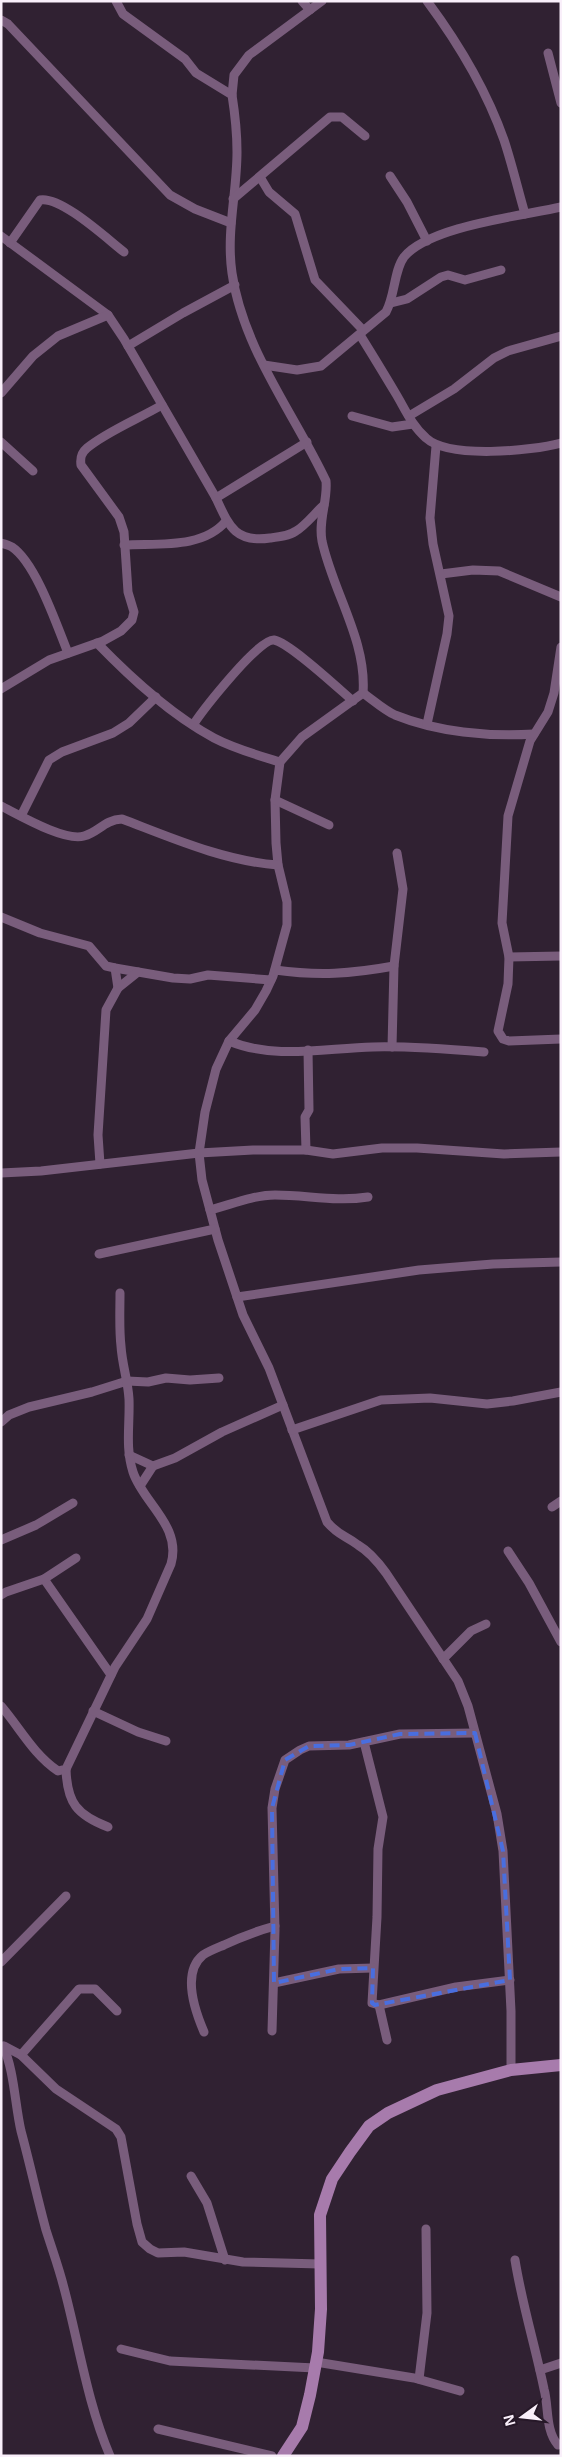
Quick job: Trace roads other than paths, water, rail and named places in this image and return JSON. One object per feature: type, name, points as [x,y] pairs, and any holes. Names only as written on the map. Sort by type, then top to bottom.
[{"type":"street","points":[[116,1],[123,14],[184,59],[196,73],[232,95]]},
{"type":"street","points":[[302,1],[310,10]]},
{"type":"street","points":[[322,1],[248,55],[234,75],[232,95],[237,153],[229,245],[235,285],[249,331],[264,365],[307,442],[326,481],[327,492],[321,521],[322,541],[347,612],[364,675],[363,693],[302,738],[280,762],[275,800],[278,865],[287,902],[287,925],[271,980],[255,1010],[229,1041],[216,1069],[205,1112],[198,1153],[202,1180],[215,1229],[237,1297],[270,1368],[327,1522],[338,1535],[358,1544],[373,1556],[458,1681],[475,1733],[497,1814],[503,1851],[510,1980],[512,2070]]},
{"type":"street","points":[[427,1],[468,61],[485,96],[505,142],[525,214]]},
{"type":"street","points":[[1,20],[8,24],[76,94],[170,195],[195,209],[231,223]]},
{"type":"street","points":[[548,53],[561,103]]},
{"type":"street","points":[[233,199],[330,117],[342,117],[365,136]]},
{"type":"street","points":[[390,176],[407,202],[427,241]]},
{"type":"street","points":[[260,177],[269,192],[295,214],[315,280],[361,333],[411,420],[426,438],[436,446],[471,450],[519,450],[561,443]]},
{"type":"street","points":[[10,243],[40,200],[46,199],[60,203],[124,252]]},
{"type":"street","points":[[264,365],[297,370],[322,366],[386,312],[391,303],[400,265],[404,257],[427,241],[451,232],[525,214],[561,208]]},
{"type":"street","points":[[1,236],[108,315],[216,498],[226,521],[237,534],[248,540],[287,535],[298,531],[324,505]]},
{"type":"street","points":[[391,303],[407,299],[441,277],[448,275],[465,280],[501,270]]},
{"type":"street","points":[[128,346],[235,285]]},
{"type":"street","points":[[1,392],[33,356],[58,336],[108,315]]},
{"type":"street","points":[[352,416],[392,427],[411,420],[494,358],[508,351],[561,336]]},
{"type":"street","points":[[1,689],[49,660],[97,644],[121,631],[132,620],[134,612],[128,592],[124,532],[119,516],[81,465],[80,457],[86,449],[98,441],[162,405]]},
{"type":"street","points":[[1,442],[33,471]]},
{"type":"street","points":[[216,498],[307,442]]},
{"type":"street","points":[[427,724],[448,625],[447,600],[433,544],[430,518],[436,446]]},
{"type":"street","points":[[124,545],[187,542],[218,530],[226,521]]},
{"type":"street","points":[[1,543],[12,546],[25,560],[45,595],[68,653]]},
{"type":"street","points":[[441,574],[473,570],[499,571],[561,597]]},
{"type":"street","points":[[193,724],[224,684],[264,642],[274,640],[288,647],[353,701]]},
{"type":"street","points":[[97,644],[156,697],[214,738],[244,751],[280,762]]},
{"type":"street","points":[[561,647],[557,697],[530,741],[508,816],[502,923],[509,957],[508,984],[498,1031],[503,1039],[509,1041],[561,1039]]},
{"type":"street","points":[[363,693],[393,714],[427,724],[486,734],[534,734]]},
{"type":"street","points":[[21,816],[49,760],[62,752],[113,733],[129,723],[156,697]]},
{"type":"street","points":[[275,800],[329,825]]},
{"type":"street","points":[[1,806],[58,832],[74,836],[84,836],[111,820],[122,819],[202,849],[255,864],[278,865]]},
{"type":"street","points":[[392,1047],[394,966],[403,890],[397,853]]},
{"type":"street","points":[[1,916],[40,933],[89,946],[106,966],[173,978],[208,975],[271,980]]},
{"type":"street","points":[[509,957],[561,956]]},
{"type":"street","points":[[275,970],[313,975],[339,974],[394,966]]},
{"type":"street","points":[[115,968],[118,988]]},
{"type":"street","points":[[100,1164],[98,1135],[103,1076],[103,1026],[106,1010],[118,988],[138,972]]},
{"type":"street","points":[[229,1041],[247,1048],[266,1051],[392,1047],[484,1052]]},
{"type":"street","points":[[306,1150],[305,1117],[309,1110],[308,1050]]},
{"type":"street","points":[[1,1173],[198,1153],[253,1150],[306,1150],[333,1154],[391,1148],[504,1154],[561,1152]]},
{"type":"street","points":[[210,1210],[273,1195],[340,1200],[368,1197]]},
{"type":"street","points":[[99,1254],[215,1229]]},
{"type":"street","points":[[237,1297],[419,1270],[493,1264],[561,1262]]},
{"type":"street","points":[[108,1827],[88,1820],[78,1811],[66,1791],[66,1770],[111,1675],[147,1619],[174,1556],[168,1529],[133,1473],[129,1454],[129,1399],[121,1346],[120,1293]]},
{"type":"street","points":[[1,1422],[9,1415],[29,1407],[92,1392],[127,1381],[148,1382],[166,1378],[190,1380],[219,1378]]},
{"type":"street","points":[[292,1430],[381,1400],[430,1398],[486,1404],[513,1402],[561,1392]]},
{"type":"street","points":[[140,1486],[153,1466],[175,1458],[230,1428],[283,1405]]},
{"type":"street","points":[[129,1454],[153,1466]]},
{"type":"street","points":[[552,1507],[561,1501]]},
{"type":"street","points":[[1,1540],[36,1525],[73,1504]]},
{"type":"street","points":[[508,1551],[530,1582],[561,1642]]},
{"type":"street","points":[[1,1595],[44,1579],[76,1558]]},
{"type":"street","points":[[44,1579],[111,1675]]},
{"type":"street","points":[[443,1659],[471,1630],[486,1624]]},
{"type":"street","points":[[1,1706],[25,1739],[49,1765],[58,1771],[66,1770]]},
{"type":"street","points":[[93,1711],[138,1732],[166,1741]]},
{"type":"street","points":[[272,2031],[275,1926],[272,1808],[275,1788],[285,1760],[292,1753],[309,1746],[364,1742],[400,1734],[475,1733]]},
{"type":"street","points":[[364,1742],[383,1816],[378,1849],[377,1916],[372,2003],[379,2005],[456,1987],[510,1980]]},
{"type":"street","points":[[1,1962],[66,1896]]},
{"type":"street","points":[[204,2032],[193,2000],[193,1970],[198,1961],[204,1955],[245,1934],[275,1926]]},
{"type":"street","points":[[274,1983],[339,1969],[373,1968]]},
{"type":"street","points":[[21,2055],[79,1989],[95,1989],[117,2011]]},
{"type":"street","points":[[379,2005],[387,2040]]},
{"type":"street","points":[[2,2045],[21,2055],[56,2089],[116,2129],[121,2137],[142,2242],[158,2253],[184,2252],[225,2260],[320,2264]]},
{"type":"street","points":[[2,2045],[9,2059],[20,2124],[46,2228],[64,2288],[82,2371],[90,2390],[97,2424],[110,2456]]},
{"type":"street","points":[[283,2456],[302,2427],[315,2365],[321,2309],[320,2214],[332,2179],[369,2126],[388,2113],[437,2090],[512,2070],[561,2065]]},
{"type":"street","points":[[191,2176],[207,2203],[225,2260]]},
{"type":"street","points":[[419,2379],[427,2313],[426,2229]]},
{"type":"street","points":[[515,2260],[522,2304],[540,2370],[551,2431],[553,2439],[558,2444],[561,2444]]},
{"type":"street","points":[[121,2349],[170,2360],[315,2365],[419,2379],[460,2391]]},
{"type":"street","points":[[540,2370],[561,2363]]},
{"type":"street","points":[[158,2429],[272,2456]]}]
